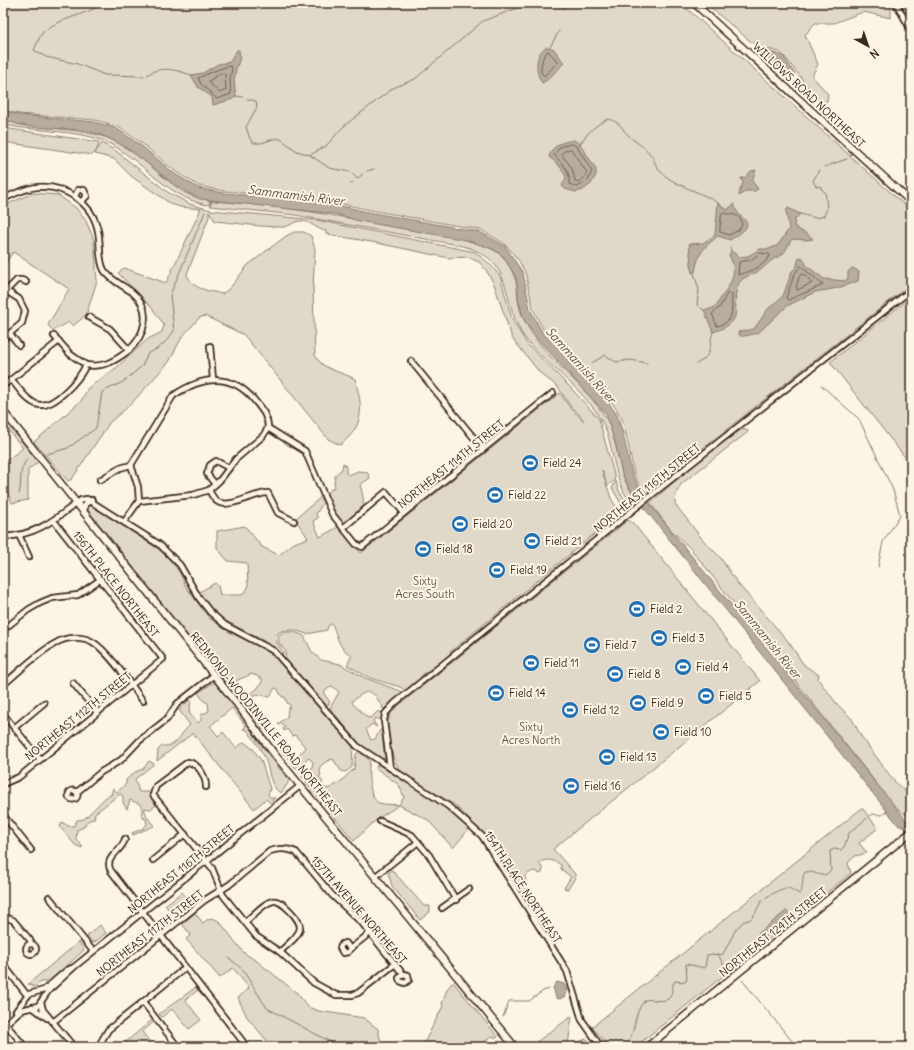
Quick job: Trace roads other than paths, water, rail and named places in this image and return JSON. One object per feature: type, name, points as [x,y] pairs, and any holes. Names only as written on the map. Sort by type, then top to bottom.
[{"type":"main road","name":"WILLOWS ROAD NORTHEAST","points":[[694,3],[911,202]]},
{"type":"main road","name":"REDMOND-WOODINVILLE ROAD NORTHEAST","points":[[3,411],[214,675],[300,786],[376,876],[515,1047]]},
{"type":"main road","name":"NORTHEAST 124TH STREET","points":[[647,1047],[911,832]]},
{"type":"street","points":[[896,3],[911,30]]},
{"type":"street","points":[[3,199],[27,189],[44,187],[62,190],[75,196],[94,219],[104,270],[110,278],[136,296],[144,311],[145,322],[140,338],[129,350],[110,363],[94,366],[86,364],[76,359],[54,336]]},
{"type":"street","points":[[75,196],[78,190],[84,190],[87,196],[81,202]]},
{"type":"street","points":[[3,339],[22,322],[25,311],[19,299],[5,290],[17,280],[26,282]]},
{"type":"street","name":"NORTHEAST 116TH STREET","points":[[390,768],[384,721],[388,709],[659,489],[911,290]]},
{"type":"street","points":[[89,317],[110,329],[129,350]]},
{"type":"street","points":[[10,334],[19,345]]},
{"type":"street","points":[[3,386],[58,341]]},
{"type":"street","points":[[210,346],[213,379]]},
{"type":"street","points":[[411,361],[483,448]]},
{"type":"street","points":[[12,380],[33,403],[40,405],[48,404],[76,383],[86,364]]},
{"type":"street","points":[[100,480],[120,468],[131,465],[170,400],[180,391],[213,379],[234,382],[248,392],[265,413],[268,428],[263,436],[229,468],[216,484],[209,490],[193,496],[139,501]]},
{"type":"street","name":"NORTHEAST 114TH STREET","points":[[343,528],[360,547],[364,546],[483,448],[553,393]]},
{"type":"street","points":[[268,428],[302,449],[307,454],[329,509],[343,528],[386,492],[404,513]]},
{"type":"street","points":[[216,484],[207,474],[210,465],[216,462],[229,468]]},
{"type":"street","points":[[124,522],[139,501],[138,487],[131,465]]},
{"type":"street","points":[[209,490],[216,502],[221,504],[246,500],[268,493],[278,513],[294,520]]},
{"type":"street","points":[[3,536],[19,535],[54,521],[76,503],[84,499],[92,500]]},
{"type":"street","points":[[84,513],[85,504],[92,500]]},
{"type":"street","name":"154TH PLACE NORTHEAST","points":[[92,500],[171,554],[180,565],[199,598],[210,612],[225,625],[274,651],[354,743],[366,753],[448,806],[482,836],[567,971],[582,1020],[601,1047]]},
{"type":"street","name":"156TH PLACE NORTHEAST","points":[[54,521],[163,659]]},
{"type":"street","points":[[19,535],[29,556]]},
{"type":"street","points":[[3,630],[28,610],[40,603],[52,598],[78,594],[101,579]]},
{"type":"street","points":[[3,685],[56,643],[73,638],[91,641],[98,646],[143,701]]},
{"type":"street","name":"NORTHEAST 112TH STREET","points":[[3,784],[19,777],[163,659]]},
{"type":"street","points":[[77,792],[101,772],[121,760],[139,741],[166,719],[177,704],[214,675]]},
{"type":"street","points":[[73,683],[97,712]]},
{"type":"street","points":[[14,728],[44,702]]},
{"type":"street","points":[[3,714],[40,759]]},
{"type":"street","points":[[206,787],[206,779],[195,764],[190,762],[183,764],[156,786],[153,792],[155,798],[212,868],[221,890],[228,902],[256,936],[280,952],[314,983],[336,995],[346,996],[358,993],[395,964]]},
{"type":"street","name":"NORTHEAST 116TH STREET","points":[[4,1024],[21,1010],[37,1007],[49,990],[93,951],[300,786]]},
{"type":"street","points":[[3,815],[31,850]]},
{"type":"street","points":[[380,821],[406,832],[418,842],[429,855],[456,900]]},
{"type":"street","points":[[153,860],[185,834]]},
{"type":"street","points":[[125,839],[124,845],[111,857],[108,865],[111,872],[162,935],[185,968],[247,1047]]},
{"type":"street","points":[[376,876],[418,842]]},
{"type":"street","name":"NORTHEAST 117TH STREET","points":[[53,1022],[205,900],[221,890],[270,851],[281,848]]},
{"type":"street","name":"157TH AVENUE NORTHEAST","points":[[281,848],[290,849],[296,852],[332,895],[370,933],[403,974]]},
{"type":"street","points":[[442,908],[456,900],[470,889]]},
{"type":"street","points":[[48,897],[93,951]]},
{"type":"street","points":[[246,922],[273,901],[279,901],[284,904],[299,923],[300,928],[296,935],[280,952]]},
{"type":"street","points":[[3,917],[13,920],[30,940],[31,944]]},
{"type":"street","points":[[350,948],[370,933]]},
{"type":"street","points":[[3,964],[15,978],[32,1007],[53,1022]]},
{"type":"street","name":"NORTHEAST 116TH STREET","points":[[4,1024],[26,998],[35,992],[44,990],[67,970],[74,967]]},
{"type":"street","points":[[98,1047],[108,1030],[185,968]]},
{"type":"street","points":[[15,978],[40,996],[43,1010],[74,1047]]},
{"type":"street","points":[[143,1002],[178,1047]]},
{"type":"street","points":[[4,1024],[23,1046]]},
{"type":"water","points":[[547,47],[554,49],[564,63],[542,83],[538,74],[537,64],[540,54]]},
{"type":"water","points":[[762,49],[783,56],[795,74],[793,78],[789,78],[760,51]]},
{"type":"water","points":[[237,50],[239,50],[240,58],[234,80],[236,96],[233,99],[213,105],[212,97],[198,87],[191,75],[203,73],[218,64],[230,62]]},
{"type":"water","points":[[3,110],[19,115],[94,122],[116,128],[143,147],[175,174],[198,188],[224,193],[333,204],[368,212],[480,232],[505,246],[523,273],[530,309],[542,332],[604,396],[617,415],[633,477],[651,506],[911,826],[911,839],[904,826],[899,826],[633,494],[622,474],[616,446],[606,414],[538,340],[524,320],[518,299],[518,287],[515,276],[504,257],[493,249],[466,240],[359,221],[335,214],[200,199],[175,185],[119,143],[106,137],[85,131],[19,125],[3,119]]},
{"type":"water","points":[[574,140],[580,144],[596,169],[596,175],[591,184],[583,190],[576,192],[565,189],[562,186],[566,178],[565,174],[555,161],[549,157],[553,149],[558,144]]},
{"type":"water","points":[[756,170],[752,181],[758,189],[755,191],[746,191],[739,196],[743,183],[741,178],[745,178],[751,171]]},
{"type":"water","points":[[718,203],[727,210],[734,204],[736,210],[747,225],[745,229],[730,240],[718,236],[702,251],[696,265],[695,272],[692,273],[689,244],[703,243],[715,235]]},
{"type":"water","points":[[788,208],[800,214],[795,219],[794,226],[813,239],[792,239],[782,255],[772,260],[759,271],[745,277],[739,283],[736,291],[735,317],[731,323],[724,328],[713,332],[704,310],[711,309],[716,306],[731,282],[733,270],[729,255],[731,251],[740,257],[748,256],[760,249],[769,249],[778,245],[789,229],[786,211]]},
{"type":"water","points":[[802,257],[807,266],[824,279],[845,281],[848,278],[848,272],[852,268],[859,272],[858,281],[838,288],[815,292],[787,306],[758,333],[740,336],[738,332],[754,329],[768,309],[783,296],[792,271],[796,268],[799,258]]},
{"type":"water","points":[[786,911],[789,913],[788,918],[766,937],[759,937],[759,933]]},
{"type":"water","points":[[557,982],[564,984],[567,991],[565,996],[560,999],[556,998],[553,987]]},
{"type":"waterway","points":[[104,3],[48,28],[42,33],[34,50],[46,57],[78,64],[105,75],[144,76]]},
{"type":"waterway","points":[[310,155],[326,146],[344,126],[393,88],[415,79],[483,21],[531,3]]},
{"type":"waterway","points":[[563,9],[569,3]]},
{"type":"waterway","points":[[550,47],[559,31]]},
{"type":"waterway","points":[[147,75],[163,69],[180,71],[191,75]]},
{"type":"waterway","points":[[236,96],[243,97]]},
{"type":"waterway","points":[[247,99],[256,101],[257,107],[246,127],[250,139],[254,143],[261,143],[277,138],[297,151],[310,155],[329,168],[351,172],[357,179],[363,174]]},
{"type":"waterway","points":[[580,144],[589,132],[603,121],[608,119],[613,121],[648,151],[653,157],[656,166],[665,176],[718,203]]},
{"type":"waterway","points":[[824,167],[847,159]]},
{"type":"waterway","points":[[367,171],[374,169]]},
{"type":"waterway","points":[[800,214],[816,218],[824,216],[827,208],[825,192],[821,189],[821,187],[816,186],[813,181],[819,170]]},
{"type":"waterway","points":[[209,205],[212,200]]},
{"type":"waterway","points":[[47,454],[68,448],[96,428],[102,392],[123,382],[142,366],[148,353],[163,344],[174,331],[170,295],[205,212]]},
{"type":"waterway","points":[[730,247],[731,251]]},
{"type":"waterway","points":[[694,273],[699,290],[698,306]]},
{"type":"waterway","points":[[696,364],[702,361],[708,354],[713,332]]},
{"type":"waterway","name":"Sammamish River","points":[[592,363],[605,355],[616,362],[631,360],[647,363]]},
{"type":"waterway","points":[[821,385],[859,419],[893,490],[900,515],[883,542],[878,567]]},
{"type":"waterway","points":[[19,494],[21,472],[27,459]]},
{"type":"waterway","points":[[624,1047],[631,1037],[638,1012],[645,1000],[663,1001],[670,998],[675,981],[685,982],[687,980],[686,964],[705,968],[707,955],[723,954],[736,929],[744,921],[753,917],[764,899],[775,892],[787,888],[800,894],[805,872],[812,872],[822,875],[828,873],[831,870],[830,851],[834,849],[841,850],[844,847],[849,833],[872,814],[882,815],[887,811]]},
{"type":"waterway","points":[[719,956],[726,969],[732,967]]},
{"type":"waterway","points":[[229,958],[242,969],[267,1008],[340,1047]]},
{"type":"waterway","points":[[742,980],[797,1047]]},
{"type":"waterway","points":[[503,1017],[509,1001],[529,1001],[543,991],[549,989]]},
{"type":"place","name":"Field 24","points":[[530,463]]},
{"type":"place","name":"Field 22","points":[[495,495]]},
{"type":"place","name":"Field 20","points":[[460,524]]},
{"type":"place","name":"Field 21","points":[[532,541]]},
{"type":"place","name":"Field 18","points":[[423,549]]},
{"type":"place","name":"Field 19","points":[[497,570]]},
{"type":"place","name":"Field 2","points":[[637,609]]},
{"type":"place","name":"Field 3","points":[[659,638]]},
{"type":"place","name":"Field 7","points":[[592,645]]},
{"type":"place","name":"Field 11","points":[[531,663]]},
{"type":"place","name":"Field 4","points":[[683,667]]},
{"type":"place","name":"Field 8","points":[[615,674]]},
{"type":"place","name":"Field 14","points":[[496,693]]},
{"type":"place","name":"Field 5","points":[[706,696]]},
{"type":"place","name":"Field 9","points":[[638,703]]},
{"type":"place","name":"Field 12","points":[[570,710]]},
{"type":"place","name":"Field 10","points":[[661,732]]},
{"type":"place","name":"Field 13","points":[[607,757]]},
{"type":"place","name":"Field 16","points":[[571,786]]},
{"type":"park label","name":"Sixty Acres South","points":[[425,587]]},
{"type":"park label","name":"Sixty Acres North","points":[[531,733]]}]
